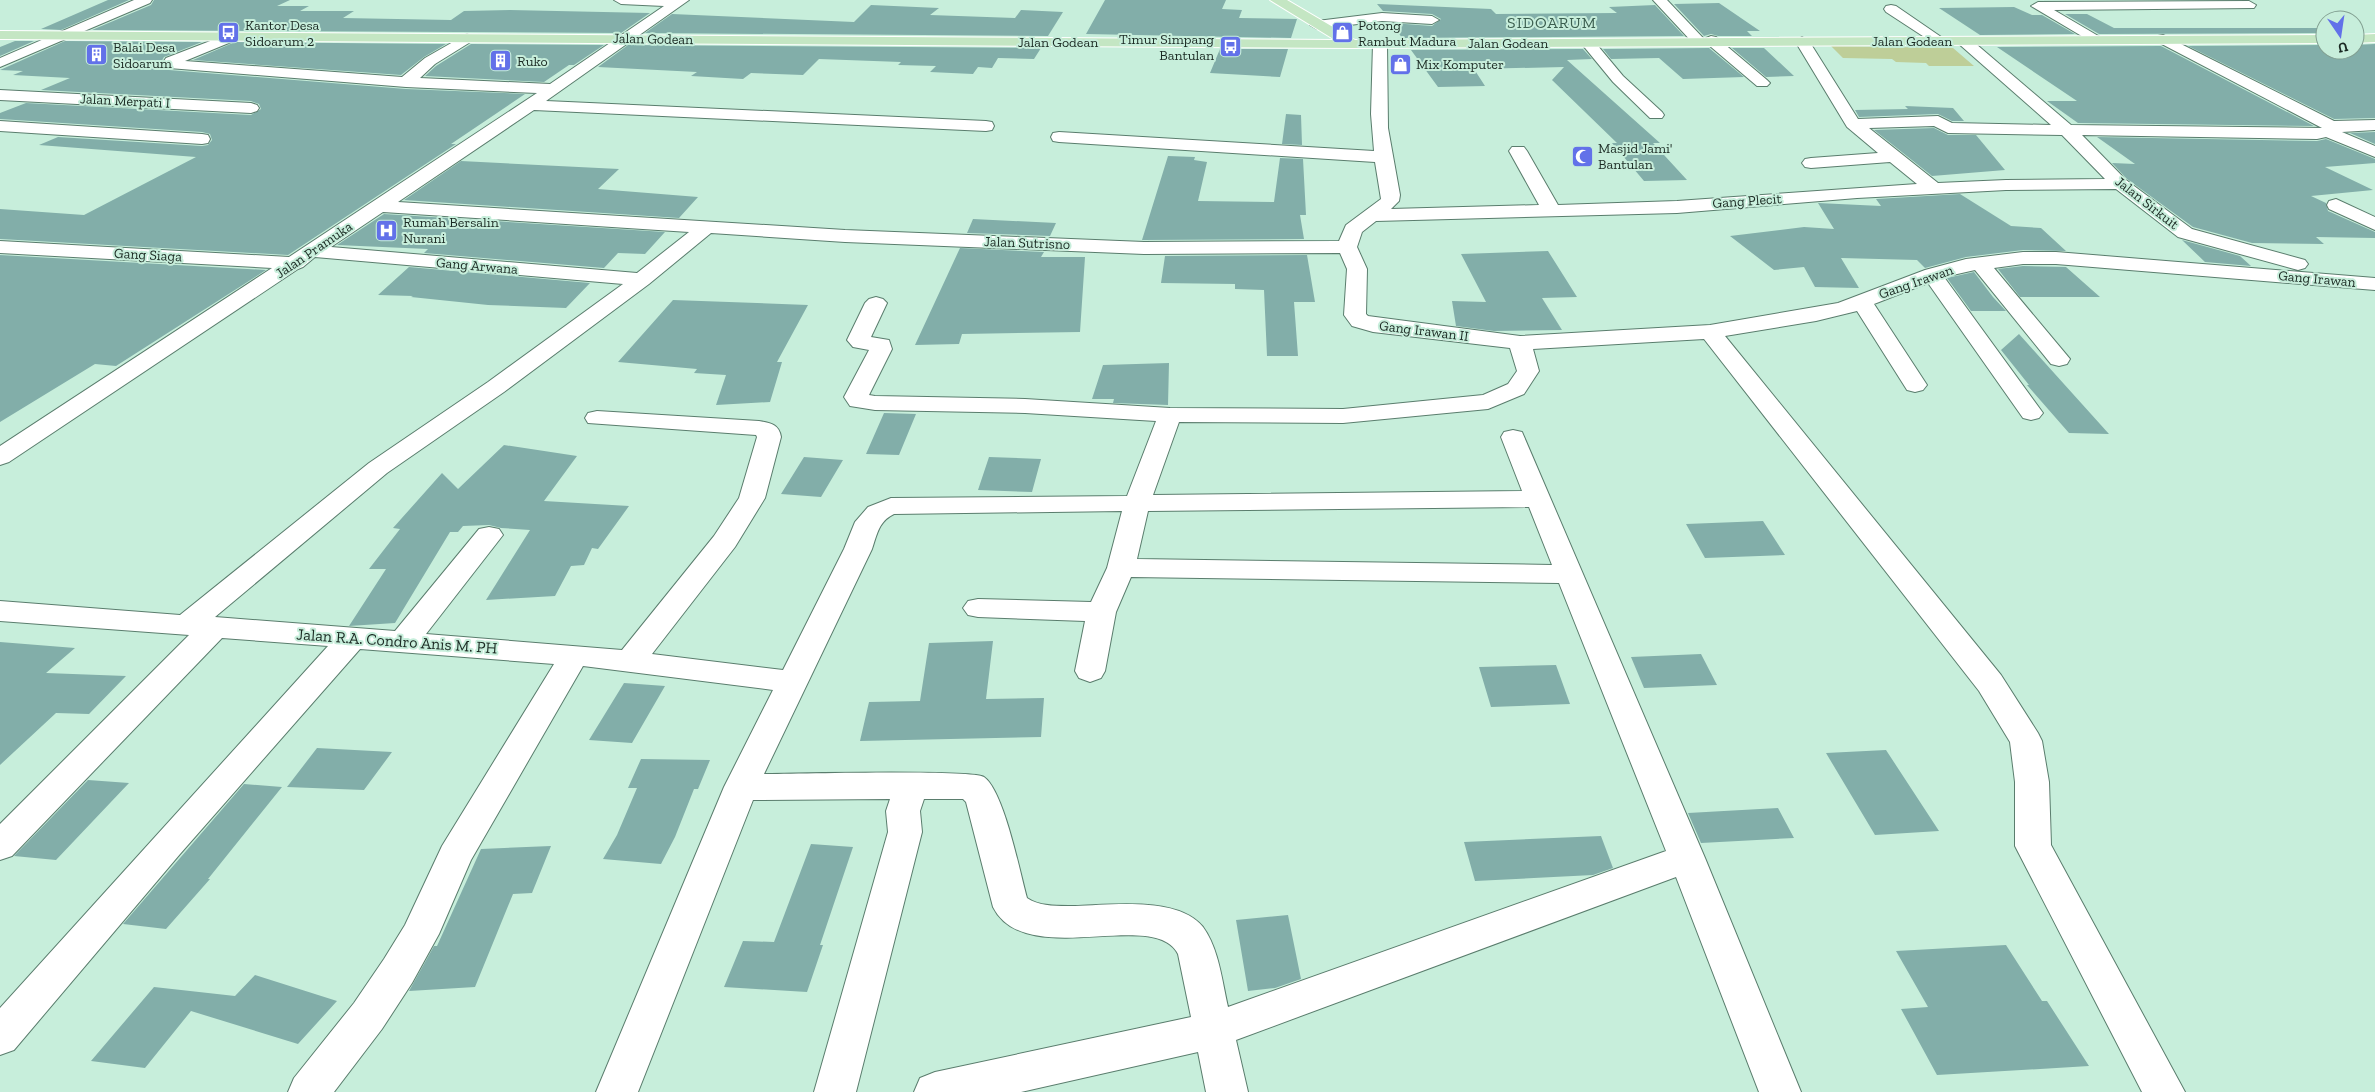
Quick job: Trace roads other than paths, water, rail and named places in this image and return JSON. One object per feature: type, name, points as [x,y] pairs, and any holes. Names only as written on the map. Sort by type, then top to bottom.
[{"type":"main road","points":[[1277,0],[1351,44]]},
{"type":"main road","name":"Jalan Godean","points":[[0,34],[1351,44],[1588,43],[1705,40],[1940,42],[2315,39]]},
{"type":"street","points":[[0,63],[145,0]]},
{"type":"street","points":[[621,0],[680,1]]},
{"type":"street","points":[[1660,0],[1705,40],[1762,83]]},
{"type":"street","name":"Jalan Pramuka","points":[[0,457],[296,263],[680,1]]},
{"type":"street","points":[[2033,3],[2249,5]]},
{"type":"street","points":[[2033,3],[2095,40]]},
{"type":"street","points":[[1891,9],[1940,42]]},
{"type":"street","points":[[1317,25],[1382,17],[1432,20]]},
{"type":"street","points":[[231,36],[171,61],[168,64],[406,82],[552,89]]},
{"type":"street","points":[[406,82],[430,62],[467,38]]},
{"type":"street","points":[[2163,40],[2330,130],[2375,152]]},
{"type":"street","points":[[1802,41],[1854,124],[1892,157],[1934,188]]},
{"type":"street","name":"Jalan Sirkuit","points":[[1964,41],[2068,131],[2120,184],[2185,233],[2375,283]]},
{"type":"street","points":[[1588,43],[1618,79],[1656,115]]},
{"type":"street","points":[[1347,248],[1353,229],[1374,215],[1390,201],[1392,188],[1383,157],[1379,109],[1380,44]]},
{"type":"street","name":"Jalan Merpati I","points":[[0,95],[251,108]]},
{"type":"street","points":[[531,104],[986,126]]},
{"type":"street","points":[[1854,124],[1938,121],[1948,128],[2068,131],[2330,130],[2375,125]]},
{"type":"street","points":[[0,126],[202,139]]},
{"type":"street","points":[[1059,137],[1383,157]]},
{"type":"street","points":[[1518,151],[1552,211]]},
{"type":"street","points":[[1811,163],[1892,157]]},
{"type":"street","name":"Gang Plecit","points":[[1374,215],[1676,207],[1934,188],[2120,184]]},
{"type":"street","points":[[2336,205],[2373,221]]},
{"type":"street","name":"Jalan Sutrisno","points":[[379,206],[845,236],[1144,248],[1347,248]]},
{"type":"street","points":[[0,846],[201,626],[378,468],[496,387],[642,280],[707,227]]},
{"type":"street","name":"Gang Siaga","points":[[0,247],[296,263]]},
{"type":"street","name":"Gang Irawan II","points":[[1347,248],[1357,269],[1355,315],[1360,322],[1520,343]]},
{"type":"street","name":"Gang Arwana","points":[[313,251],[642,280]]},
{"type":"street","name":"Gang Irawan","points":[[1520,343],[1710,332],[1816,315],[1861,301],[1932,274],[1980,263],[2023,258],[2056,258],[2375,283]]},
{"type":"street","points":[[1980,263],[2059,359]]},
{"type":"street","points":[[1932,274],[2032,413]]},
{"type":"street","points":[[1861,301],[1915,385]]},
{"type":"street","points":[[876,303],[858,340],[881,345],[856,397],[858,401],[875,403],[1026,406],[1170,415],[1343,416],[1488,402],[1516,389],[1528,371],[1520,343]]},
{"type":"street","points":[[1710,332],[1990,683],[2026,741],[2032,782],[2033,846],[2164,1092]]},
{"type":"street","points":[[1090,671],[1101,612],[1121,568],[1137,503],[1170,415]]},
{"type":"street","points":[[598,418],[760,428],[768,432],[769,437],[752,498],[725,541],[629,662]]},
{"type":"street","points":[[1513,437],[1688,858],[1780,1092]]},
{"type":"street","points":[[617,1092],[741,787],[858,548],[872,515],[879,509],[891,506],[1539,499]]},
{"type":"street","points":[[403,642],[489,535]]},
{"type":"street","points":[[1121,568],[1570,574]]},
{"type":"street","points":[[978,608],[1101,612]]},
{"type":"street","name":"Jalan R.A. Condro Anis M. PH","points":[[0,611],[574,654],[793,682]]},
{"type":"street","points":[[0,1037],[168,844],[352,638]]},
{"type":"street","points":[[309,1092],[368,1016],[398,971],[424,926],[455,856],[574,654]]},
{"type":"street","points":[[835,1092],[894,870],[902,847],[905,832],[903,811],[912,785]]},
{"type":"street","points":[[741,787],[972,786],[982,798],[1011,907],[1026,918],[1063,922],[1141,920],[1171,924],[1189,938],[1197,954],[1227,1092]]},
{"type":"street","points":[[935,1092],[1214,1030],[1688,858]]},
{"type":"place","name":"Kantor Desa Sidoarum 2","points":[[229,33]]},
{"type":"place","name":"Potong Rambut Madura","points":[[1342,33]]},
{"type":"place","name":"Timur Simpang Bantulan","points":[[1230,47]]},
{"type":"place","name":"Balai Desa Sidoarum","points":[[97,55]]},
{"type":"place","name":"Ruko","points":[[501,61]]},
{"type":"place","name":"Mix Komputer","points":[[1400,64]]},
{"type":"place","name":"Masjid Jami' Bantulan","points":[[1582,156]]},
{"type":"place","name":"Rumah Bersalin Nurani","points":[[387,230]]},
{"type":"district","name":"SIDOARUM","points":[[1552,22]]}]
